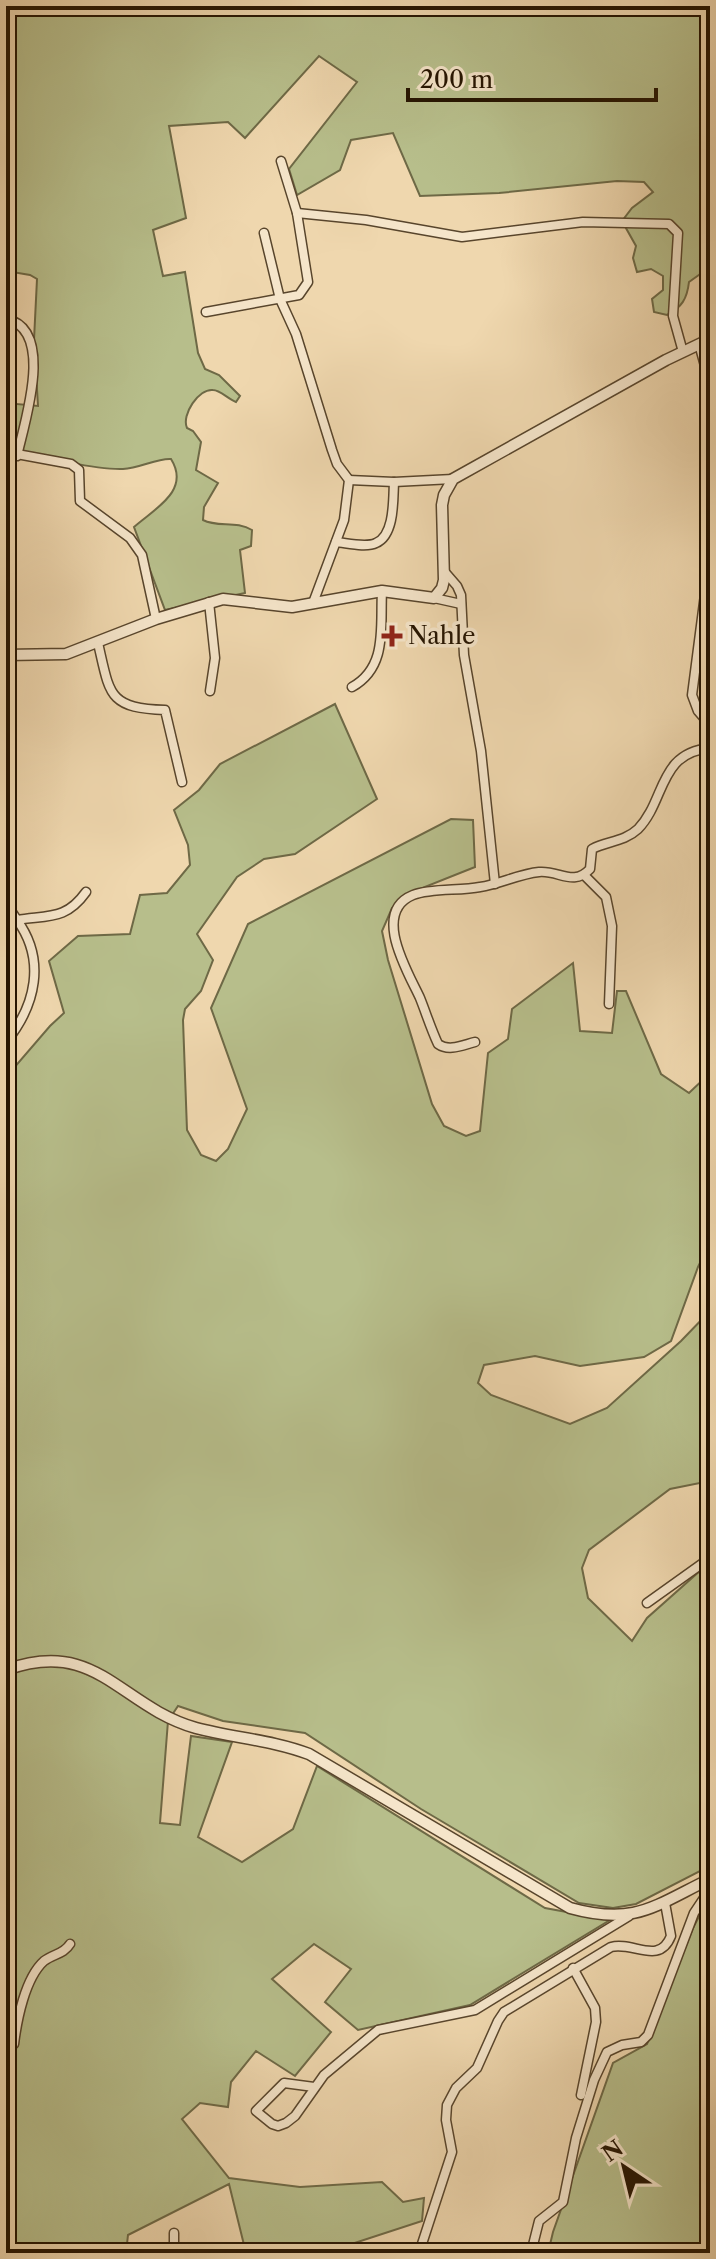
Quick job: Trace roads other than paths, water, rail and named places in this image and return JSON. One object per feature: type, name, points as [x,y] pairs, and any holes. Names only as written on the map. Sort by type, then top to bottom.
[{"type":"street","points":[[206,312],[299,295],[308,282],[297,213],[281,161]]},
{"type":"street","points":[[297,213],[366,220],[462,237],[583,222],[669,224],[678,233],[673,316],[683,352]]},
{"type":"street","points":[[264,233],[280,299],[296,334],[337,464],[349,480],[344,520],[313,603]]},
{"type":"street","points":[[6,319],[23,328],[34,360],[34,382],[17,456]]},
{"type":"street","points":[[349,480],[394,482],[453,479],[710,339]]},
{"type":"street","points":[[699,344],[710,384]]},
{"type":"street","points":[[6,452],[71,464],[79,470],[80,501],[130,538],[142,555],[156,619]]},
{"type":"street","points":[[434,598],[442,588],[444,571],[442,505],[453,479]]},
{"type":"street","points":[[336,542],[373,545],[380,541],[387,531],[394,482]]},
{"type":"street","points":[[710,556],[692,695],[698,711],[710,725]]},
{"type":"street","points":[[444,571],[457,586],[461,604],[464,655],[481,751],[495,884]]},
{"type":"street","points":[[6,655],[66,654],[209,602],[236,599],[292,607],[382,591],[461,604]]},
{"type":"street","points":[[352,687],[369,675],[378,657],[382,591]]},
{"type":"street","points":[[209,602],[215,658],[210,691]]},
{"type":"street","points":[[98,643],[108,682],[117,701],[125,706],[165,710],[182,782]]},
{"type":"street","points":[[475,1042],[444,1048],[438,1044],[402,959],[393,922],[402,902],[410,896],[495,884],[541,872],[574,879],[584,875],[590,869],[592,849],[617,842],[636,831],[679,759],[688,753],[710,748]]},
{"type":"street","points":[[584,875],[606,897],[612,926],[609,1004]]},
{"type":"street","points":[[17,920],[70,911],[86,892]]},
{"type":"street","points":[[6,903],[36,958],[34,984],[6,1042]]},
{"type":"street","points":[[647,1603],[710,1558]]},
{"type":"street","points":[[6,1670],[34,1661],[64,1660],[91,1669],[159,1711],[194,1727],[284,1744],[309,1754],[570,1908],[629,1916]]},
{"type":"street","points":[[314,2087],[284,2083],[256,2111],[272,2124],[278,2126],[286,2123],[295,2116],[324,2075],[378,2030],[481,2007],[629,1916],[665,1903],[710,1879]]},
{"type":"street","points":[[531,2253],[539,2221],[563,2202],[576,2138],[594,2080],[607,2052],[622,2045],[641,2042],[648,2035],[694,1913],[710,1889]]},
{"type":"street","points":[[419,2253],[452,2152],[445,2114],[453,2092],[477,2068],[491,2032],[504,2012],[616,1945],[648,1953],[666,1946],[672,1929],[665,1903]]},
{"type":"street","points":[[6,2049],[14,2044],[22,2001],[39,1966],[66,1950],[70,1944]]},
{"type":"street","points":[[573,1968],[595,2008],[596,2022],[581,2095]]},
{"type":"street","points":[[174,2233],[174,2253]]},
{"type":"place","name":"Nahle","points":[[392,636]]}]
